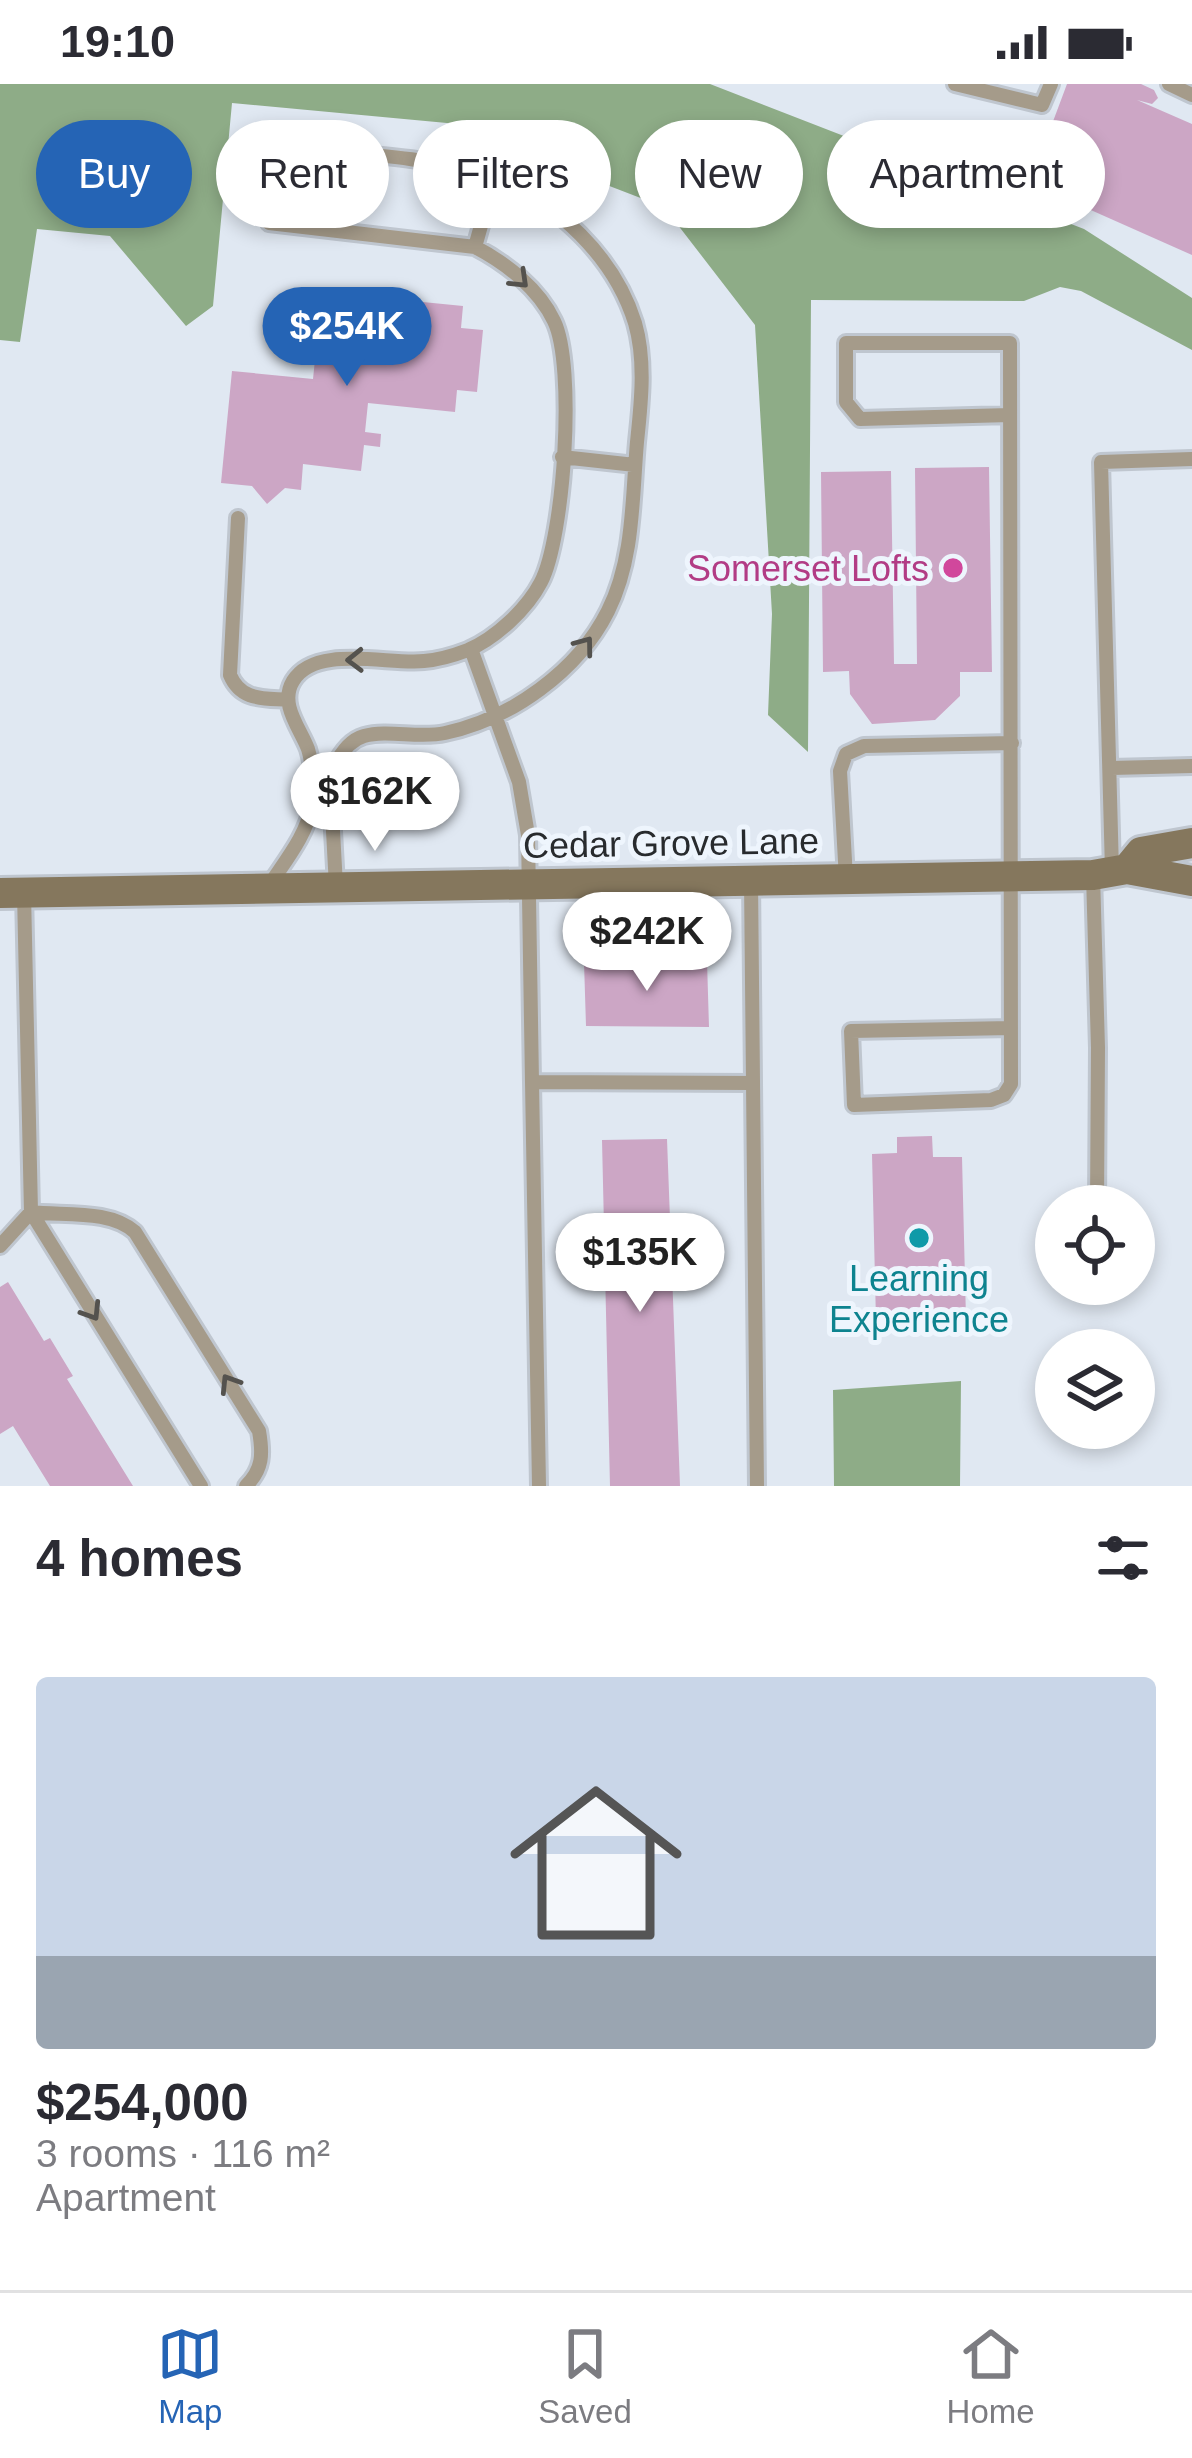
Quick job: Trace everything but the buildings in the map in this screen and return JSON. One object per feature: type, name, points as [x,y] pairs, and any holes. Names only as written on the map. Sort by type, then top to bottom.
[{"type":"main road","name":"Cedar Grove Lane","points":[[1110,872],[1141,852],[1192,843]]},
{"type":"main road","name":"Cedar Grove Lane","points":[[12,893],[1110,872],[1192,880]]},
{"type":"lane","points":[[955,84],[1042,105],[1052,84]]},
{"type":"lane","points":[[1169,84],[1192,95]]},
{"type":"lane","points":[[267,889],[297,844],[312,807],[311,761],[288,700],[292,682],[304,669],[321,662],[424,661],[471,649],[516,616],[541,582],[556,538],[566,362],[554,320],[530,288],[499,260],[475,247],[269,223],[277,146],[413,161]]},
{"type":"lane","points":[[475,247],[480,228]]},
{"type":"lane","points":[[336,887],[330,776],[344,751],[366,735],[448,733],[493,715],[551,682],[581,652],[607,614],[626,568],[640,361],[635,324],[615,279],[573,228]]},
{"type":"lane","points":[[1010,415],[860,418],[846,402],[846,343],[1010,343],[1012,743],[1011,1084],[998,1098],[854,1105],[851,1031],[1011,1028]]},
{"type":"lane","points":[[562,457],[635,465]]},
{"type":"lane","points":[[1097,1185],[1098,1048],[1110,872],[1111,768],[1101,462],[1192,459]]},
{"type":"lane","points":[[238,518],[230,675],[239,692],[247,696],[288,700]]},
{"type":"lane","points":[[471,649],[519,782],[528,835],[539,1486]]},
{"type":"lane","points":[[846,879],[840,771],[846,754],[864,746],[1012,743]]},
{"type":"lane","points":[[1111,768],[1192,766]]},
{"type":"lane","points":[[751,880],[757,1486]]},
{"type":"lane","points":[[12,893],[31,1212],[201,1486]]},
{"type":"lane","points":[[532,1082],[753,1083]]},
{"type":"lane","points":[[0,1246],[31,1212]]},
{"type":"lane","points":[[31,1212],[108,1217],[123,1220],[135,1232],[259,1431],[260,1473],[246,1486]]},
{"type":"green space","points":[[0,84],[710,84],[803,120],[635,120],[635,196],[611,187],[611,120],[415,120],[232,103],[230,120],[216,120],[216,228],[220,228],[213,306],[186,326],[110,236],[37,229],[20,342],[0,340]]},
{"type":"green space","points":[[803,120],[827,129],[827,228],[1081,228],[1192,298],[1192,350],[1081,291],[1060,287],[1024,301],[811,300],[808,752],[768,715],[772,614],[755,325],[680,228],[803,228]]},
{"type":"green space","points":[[961,1381],[960,1486],[834,1486],[833,1390]]},
{"type":"place","name":"Somerset Lofts","points":[[953,568]]},
{"type":"place","name":"Learning Experience","points":[[919,1238]]}]
